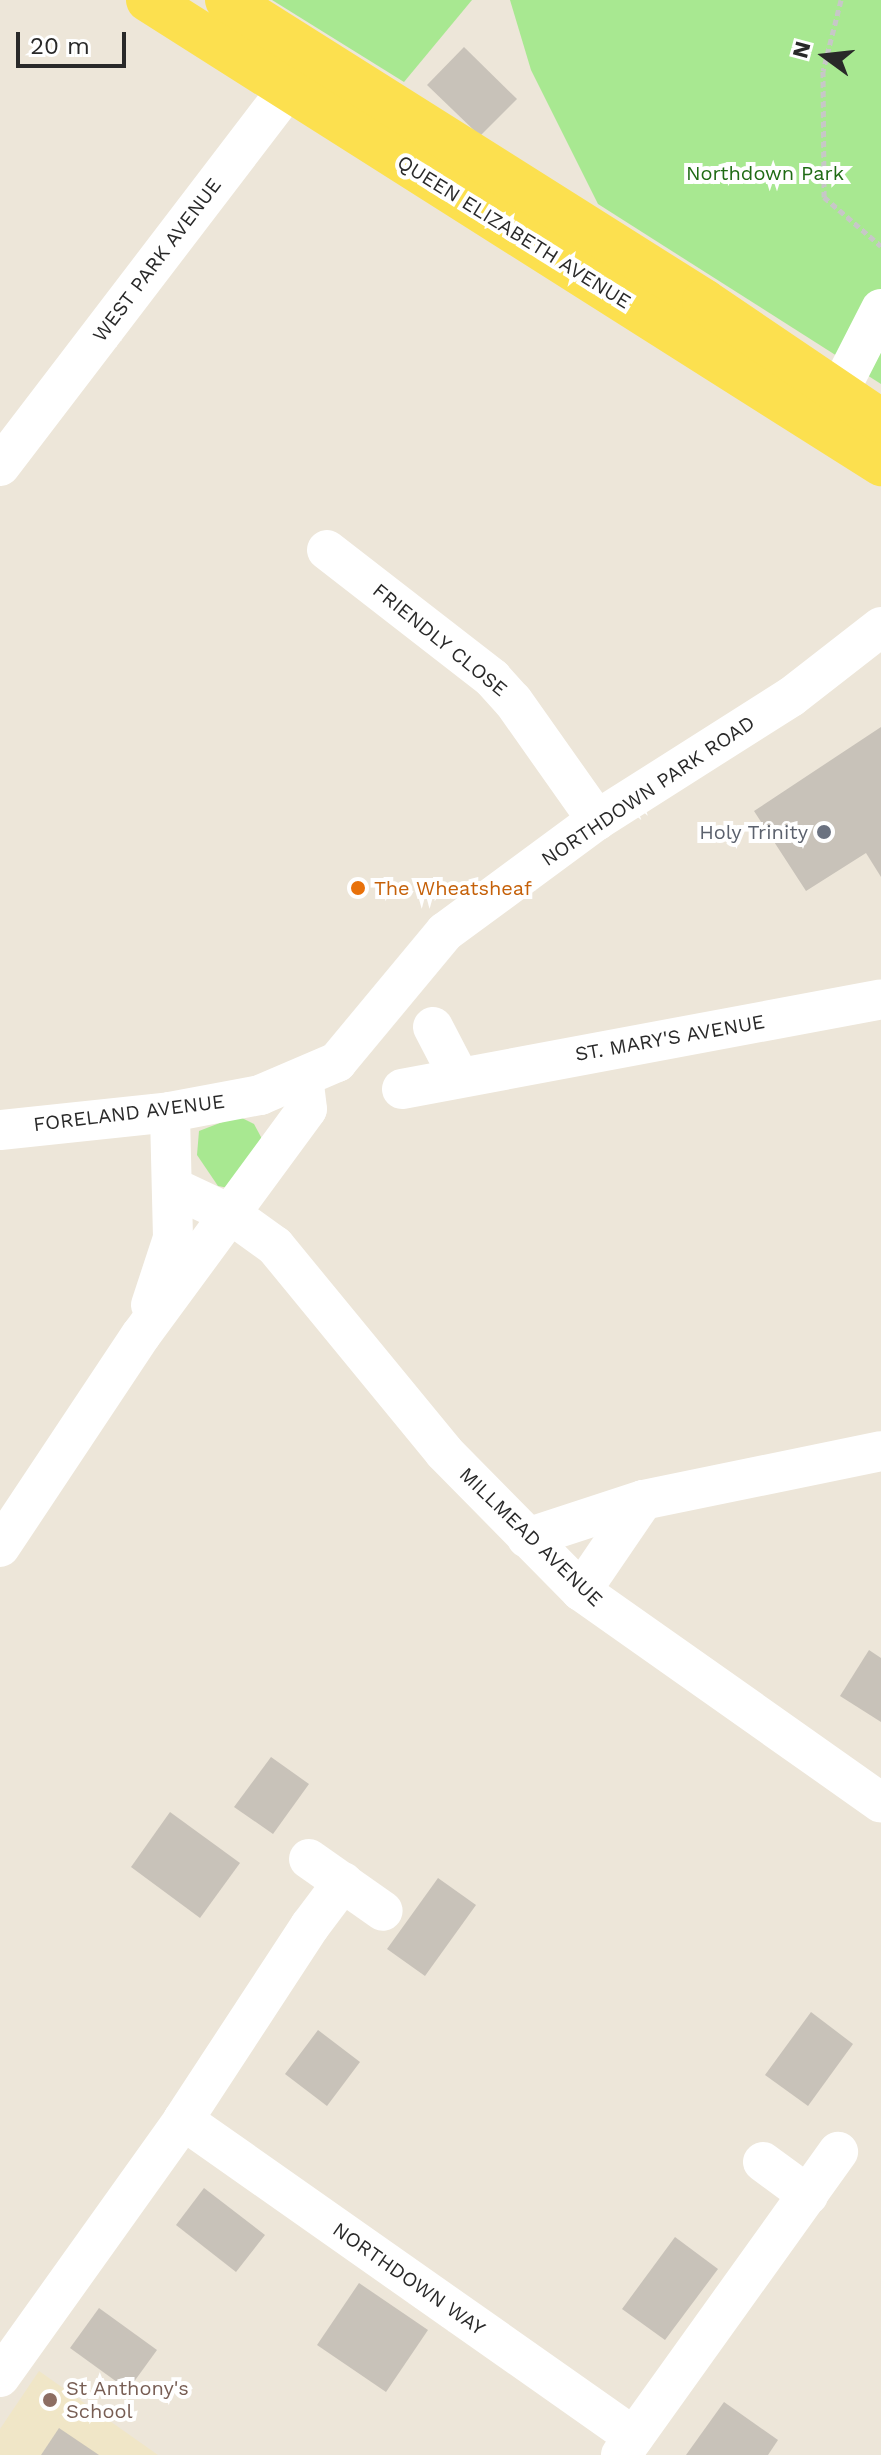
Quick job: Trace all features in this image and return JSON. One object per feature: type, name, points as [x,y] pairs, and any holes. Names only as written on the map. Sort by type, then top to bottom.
[{"type":"main road","name":"QUEEN ELIZABETH AVENUE","points":[[148,0],[301,71],[704,301],[881,421]]},
{"type":"main road","name":"QUEEN ELIZABETH AVENUE","points":[[227,0],[301,71],[680,337],[881,464]]},
{"type":"street","name":"WEST PARK AVENUE","points":[[0,466],[301,71]]},
{"type":"street","points":[[680,337],[704,301]]},
{"type":"street","points":[[839,391],[881,309]]},
{"type":"street","name":"FRIENDLY CLOSE","points":[[327,550],[492,678],[513,701],[597,820]]},
{"type":"street","name":"NORTHDOWN PARK ROAD","points":[[303,1078],[337,1062],[445,932],[597,820],[791,697],[881,627]]},
{"type":"street","name":"ST. MARY'S AVENUE","points":[[402,1089],[881,999]]},
{"type":"street","points":[[433,1027],[459,1077]]},
{"type":"street","points":[[0,1547],[141,1335],[307,1109],[303,1078]]},
{"type":"street","name":"FORELAND AVENUE","points":[[0,1130],[170,1112],[260,1095],[303,1078]]},
{"type":"street","points":[[141,1335],[173,1238],[170,1112]]},
{"type":"street","name":"MILLMEAD AVENUE","points":[[174,1188],[232,1215],[275,1246],[444,1452],[581,1591],[881,1803]]},
{"type":"street","points":[[527,1538],[643,1500],[881,1451]]},
{"type":"street","points":[[581,1591],[643,1500]]},
{"type":"street","points":[[309,1859],[383,1911]]},
{"type":"street","points":[[0,2377],[183,2120],[310,1926],[343,1882]]},
{"type":"street","name":"NORTHDOWN WAY","points":[[183,2120],[628,2446],[838,2152]]},
{"type":"street","points":[[763,2162],[808,2195]]},
{"type":"path","points":[[841,0],[823,71],[824,197],[881,246]]},
{"type":"shaded area","name":"St Anthony's School","points":[[39,2371],[158,2455],[0,2455],[0,2429]]},
{"type":"green space","points":[[272,0],[472,0],[404,82]]},
{"type":"green space","name":"Northdown Park","points":[[510,0],[881,0],[881,384],[598,204],[531,70]]},
{"type":"green space","points":[[238,1116],[254,1124],[261,1137],[261,1151],[234,1189],[218,1186],[197,1155],[199,1131]]},
{"type":"building","points":[[464,47],[517,99],[480,136],[427,85]]},
{"type":"building","name":"Holy Trinity","points":[[881,727],[881,877],[866,853],[806,891],[754,811]]},
{"type":"building","points":[[869,1650],[881,1658],[881,1722],[840,1696]]},
{"type":"building","points":[[271,1757],[309,1784],[273,1834],[234,1807]]},
{"type":"building","points":[[170,1812],[240,1863],[200,1918],[131,1867]]},
{"type":"building","points":[[438,1878],[476,1905],[425,1976],[387,1949]]},
{"type":"building","points":[[811,2012],[853,2044],[808,2106],[765,2075]]},
{"type":"building","points":[[318,2030],[360,2062],[327,2106],[285,2074]]},
{"type":"building","points":[[204,2188],[265,2235],[236,2272],[176,2225]]},
{"type":"building","points":[[675,2237],[718,2269],[665,2340],[622,2309]]},
{"type":"building","points":[[359,2283],[428,2330],[386,2392],[317,2345]]},
{"type":"building","points":[[99,2308],[157,2350],[128,2390],[70,2348]]},
{"type":"building","points":[[724,2402],[778,2440],[768,2455],[686,2455]]},
{"type":"building","points":[[59,2428],[99,2455],[41,2455]]},
{"type":"place","name":"Holy Trinity","points":[[824,832]]},
{"type":"place","name":"The Wheatsheaf","points":[[358,888]]},
{"type":"place","name":"St Anthony's School","points":[[50,2400]]}]
